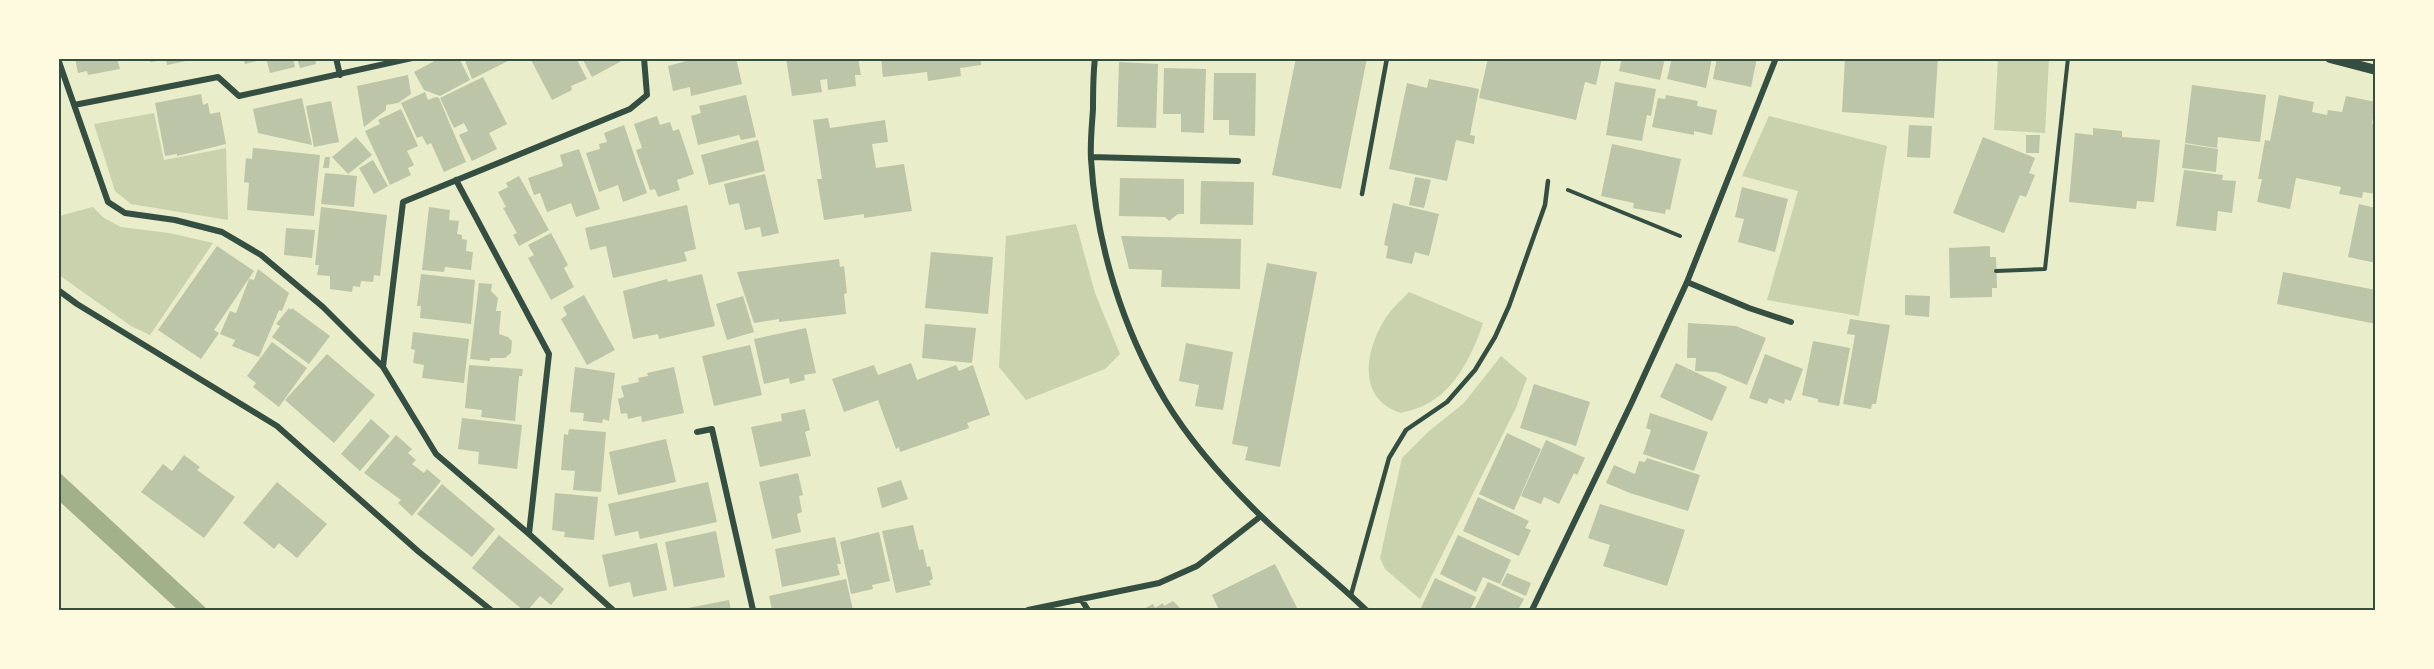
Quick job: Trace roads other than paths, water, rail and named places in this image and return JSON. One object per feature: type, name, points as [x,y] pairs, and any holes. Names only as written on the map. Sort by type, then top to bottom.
[{"type":"street","points":[[336,58],[340,75]]},
{"type":"street","points":[[74,105],[218,77],[239,96],[412,58]]},
{"type":"street","points":[[383,367],[403,202],[630,109],[647,95],[644,58]]},
{"type":"street","points":[[1095,58],[1091,157],[1097,206],[1110,273],[1125,319],[1145,363],[1166,401],[1187,432],[1261,516],[1366,610]]},
{"type":"street","points":[[1532,610],[1687,282],[1776,58]]},
{"type":"street","points":[[2330,58],[2376,70]]},
{"type":"street","points":[[58,59],[108,202],[125,213],[175,220],[222,232],[261,255],[324,307],[383,367],[436,454],[613,610]]},
{"type":"street","points":[[1091,157],[1238,161]]},
{"type":"street","points":[[456,180],[549,354],[529,534]]},
{"type":"street","points":[[1687,282],[1749,308],[1791,322]]},
{"type":"street","points":[[58,290],[77,304],[278,426],[419,552],[491,610]]},
{"type":"street","points":[[697,432],[712,429],[753,610]]},
{"type":"street","points":[[1028,610],[1159,583],[1197,566],[1261,516]]},
{"type":"street","points":[[1081,599],[1088,610]]},
{"type":"lane","points":[[1362,194],[1387,58]]},
{"type":"lane","points":[[1351,596],[1389,458],[1406,430],[1447,402],[1475,370],[1495,337],[1509,306],[1545,206],[1548,181]]}]
